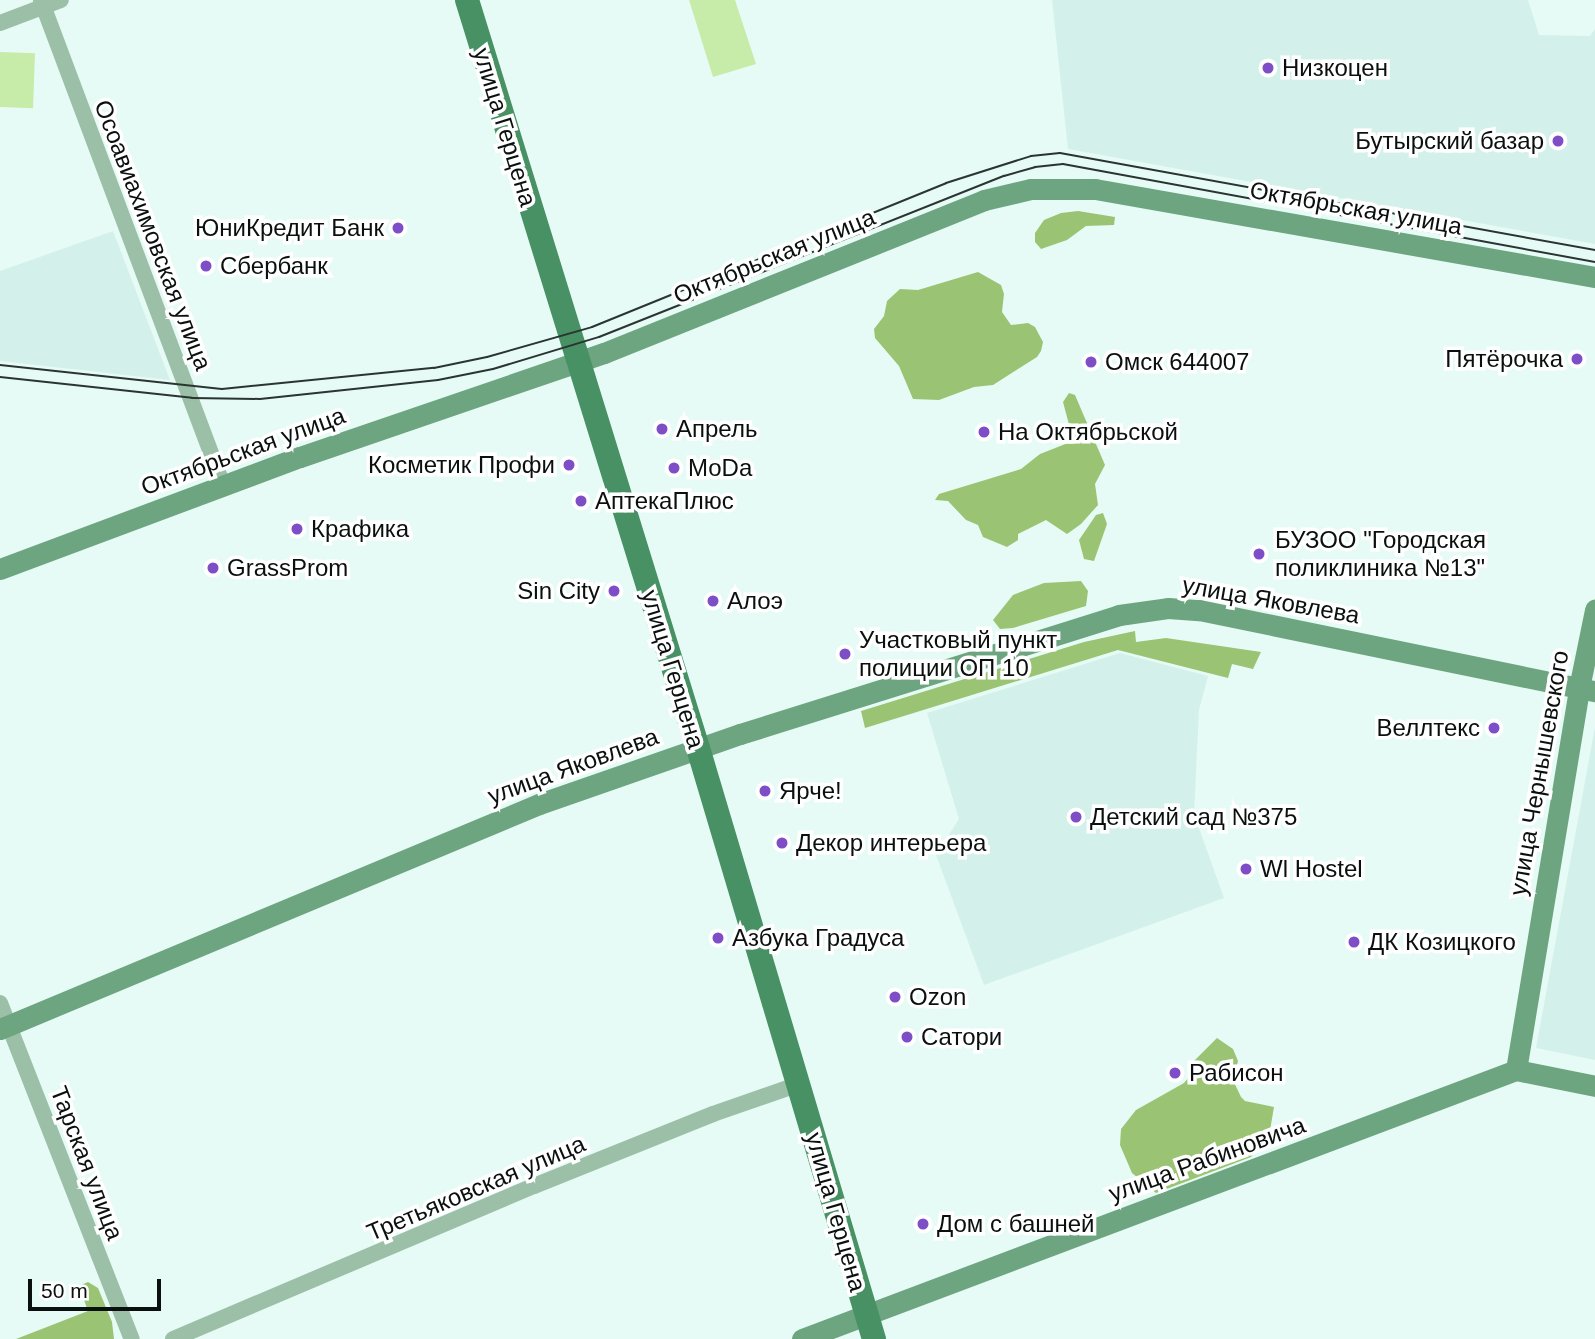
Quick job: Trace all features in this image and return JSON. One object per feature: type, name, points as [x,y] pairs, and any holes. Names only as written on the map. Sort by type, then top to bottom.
[{"type":"main road","name":"улица Герцена","points":[[467,0],[698,748],[874,1339]]},
{"type":"street","points":[[0,23],[42,4],[61,0]]},
{"type":"street","name":"Осоавиахимовская улица","points":[[42,4],[223,485]]},
{"type":"street","name":"Октябрьская улица","points":[[0,569],[223,485],[578,362],[984,200],[1031,189],[1095,189],[1595,277]]},
{"type":"street","name":"улица Яковлева","points":[[4,1027],[498,821],[698,748],[1098,620],[1168,608],[1199,610],[1587,690]]},
{"type":"street","name":"улица Чернышевского","points":[[1516,1070],[1587,690],[1595,610]]},
{"type":"street","name":"Тарская улица","points":[[0,1003],[4,1027],[132,1339]]},
{"type":"street","points":[[1516,1070],[1595,1086]]},
{"type":"street","name":"улица Рабиновича","points":[[802,1339],[1516,1070]]},
{"type":"street","name":"Третьяковская улица","points":[[173,1339],[205,1333],[534,1186],[713,1114],[799,1084]]},
{"type":"shaded area","points":[[1052,0],[1528,0],[1539,35],[1590,36],[1595,29],[1595,244],[1068,149]]},
{"type":"shaded area","points":[[113,231],[170,380],[0,361],[0,271]]},
{"type":"shaded area","name":"Детский сад №375","points":[[1120,653],[1208,676],[1199,710],[1194,814],[1224,898],[984,985],[936,855],[959,819],[927,713]]},
{"type":"shaded area","points":[[1595,727],[1595,1060],[1536,1048]]},
{"type":"green space","points":[[689,0],[735,0],[756,64],[713,77]]},
{"type":"green space","points":[[0,52],[35,53],[33,108],[0,107]]},
{"type":"green space","points":[[1078,211],[1115,217],[1114,225],[1086,226],[1067,240],[1041,249],[1035,242],[1035,233],[1044,220],[1061,213]]},
{"type":"green space","points":[[978,272],[1001,285],[1004,294],[1002,312],[1011,325],[1028,323],[1035,327],[1043,342],[1041,351],[1037,357],[993,385],[974,387],[939,400],[913,399],[899,366],[875,338],[874,329],[884,316],[887,301],[900,289],[918,290]]},
{"type":"green space","points":[[1069,393],[1075,395],[1105,465],[1095,484],[1098,505],[1081,524],[1067,534],[1046,520],[1018,534],[1018,540],[1007,547],[983,537],[978,525],[966,520],[948,501],[935,500],[939,494],[1021,469],[1040,454],[1068,443],[1071,432],[1063,402]]},
{"type":"green space","points":[[1103,513],[1107,524],[1094,561],[1084,559],[1079,540],[1096,515]]},
{"type":"green space","points":[[1081,581],[1088,591],[1086,606],[1013,628],[1000,629],[993,620],[1013,595],[1044,583]]},
{"type":"green space","points":[[1135,631],[1136,642],[1166,638],[1261,652],[1253,669],[1232,664],[1228,678],[1118,650],[865,728],[861,711],[1084,642]]},
{"type":"green space","points":[[1217,1038],[1233,1049],[1238,1061],[1233,1080],[1241,1097],[1245,1101],[1274,1107],[1269,1136],[1251,1157],[1156,1193],[1132,1173],[1120,1145],[1121,1129],[1136,1110],[1184,1083],[1190,1076],[1193,1062]]},
{"type":"green space","points":[[88,1282],[98,1288],[112,1322],[114,1339],[16,1339],[88,1311],[79,1286]]},
{"type":"tram line","points":[[0,365],[222,389],[434,368],[487,357],[592,327],[946,183],[1031,156],[1060,153],[1595,250]]},
{"type":"tram line","points":[[0,377],[192,398],[260,399],[438,380],[493,369],[599,337],[1004,176],[1035,167],[1063,164],[1595,262]]},
{"type":"place","name":"Низкоцен","points":[[1268,68]]},
{"type":"place","name":"Бутырский базар","points":[[1558,141]]},
{"type":"place","name":"ЮниКредит Банк","points":[[398,228]]},
{"type":"place","name":"Сбербанк","points":[[206,266]]},
{"type":"place","name":"Пятёрочка","points":[[1577,359]]},
{"type":"place","name":"Омск 644007","points":[[1091,362]]},
{"type":"place","name":"Апрель","points":[[662,429]]},
{"type":"place","name":"На Октябрьской","points":[[984,432]]},
{"type":"place","name":"Косметик Профи","points":[[569,465]]},
{"type":"place","name":"МоDa","points":[[674,468]]},
{"type":"place","name":"АптекаПлюс","points":[[581,501]]},
{"type":"place","name":"Крафика","points":[[297,529]]},
{"type":"place","name":"БУЗОО \"Городская поликлиника №13\"","points":[[1259,554]]},
{"type":"place","name":"GrassProm","points":[[213,568]]},
{"type":"place","name":"Sin City","points":[[614,591]]},
{"type":"place","name":"Алоэ","points":[[713,601]]},
{"type":"place","name":"Участковый пункт полиции ОП 10","points":[[845,654]]},
{"type":"place","name":"Веллтекс","points":[[1494,728]]},
{"type":"place","name":"Ярче!","points":[[765,791]]},
{"type":"place","name":"Детский сад №375","points":[[1076,817]]},
{"type":"place","name":"Декор интерьера","points":[[782,843]]},
{"type":"place","name":"Wl Hostel","points":[[1246,869]]},
{"type":"place","name":"Азбука Градуса","points":[[718,938]]},
{"type":"place","name":"ДК Козицкого","points":[[1354,942]]},
{"type":"place","name":"Ozon","points":[[895,997]]},
{"type":"place","name":"Сатори","points":[[907,1037]]},
{"type":"place","name":"Рабисон","points":[[1175,1073]]},
{"type":"place","name":"Дом с башней","points":[[923,1224]]}]
